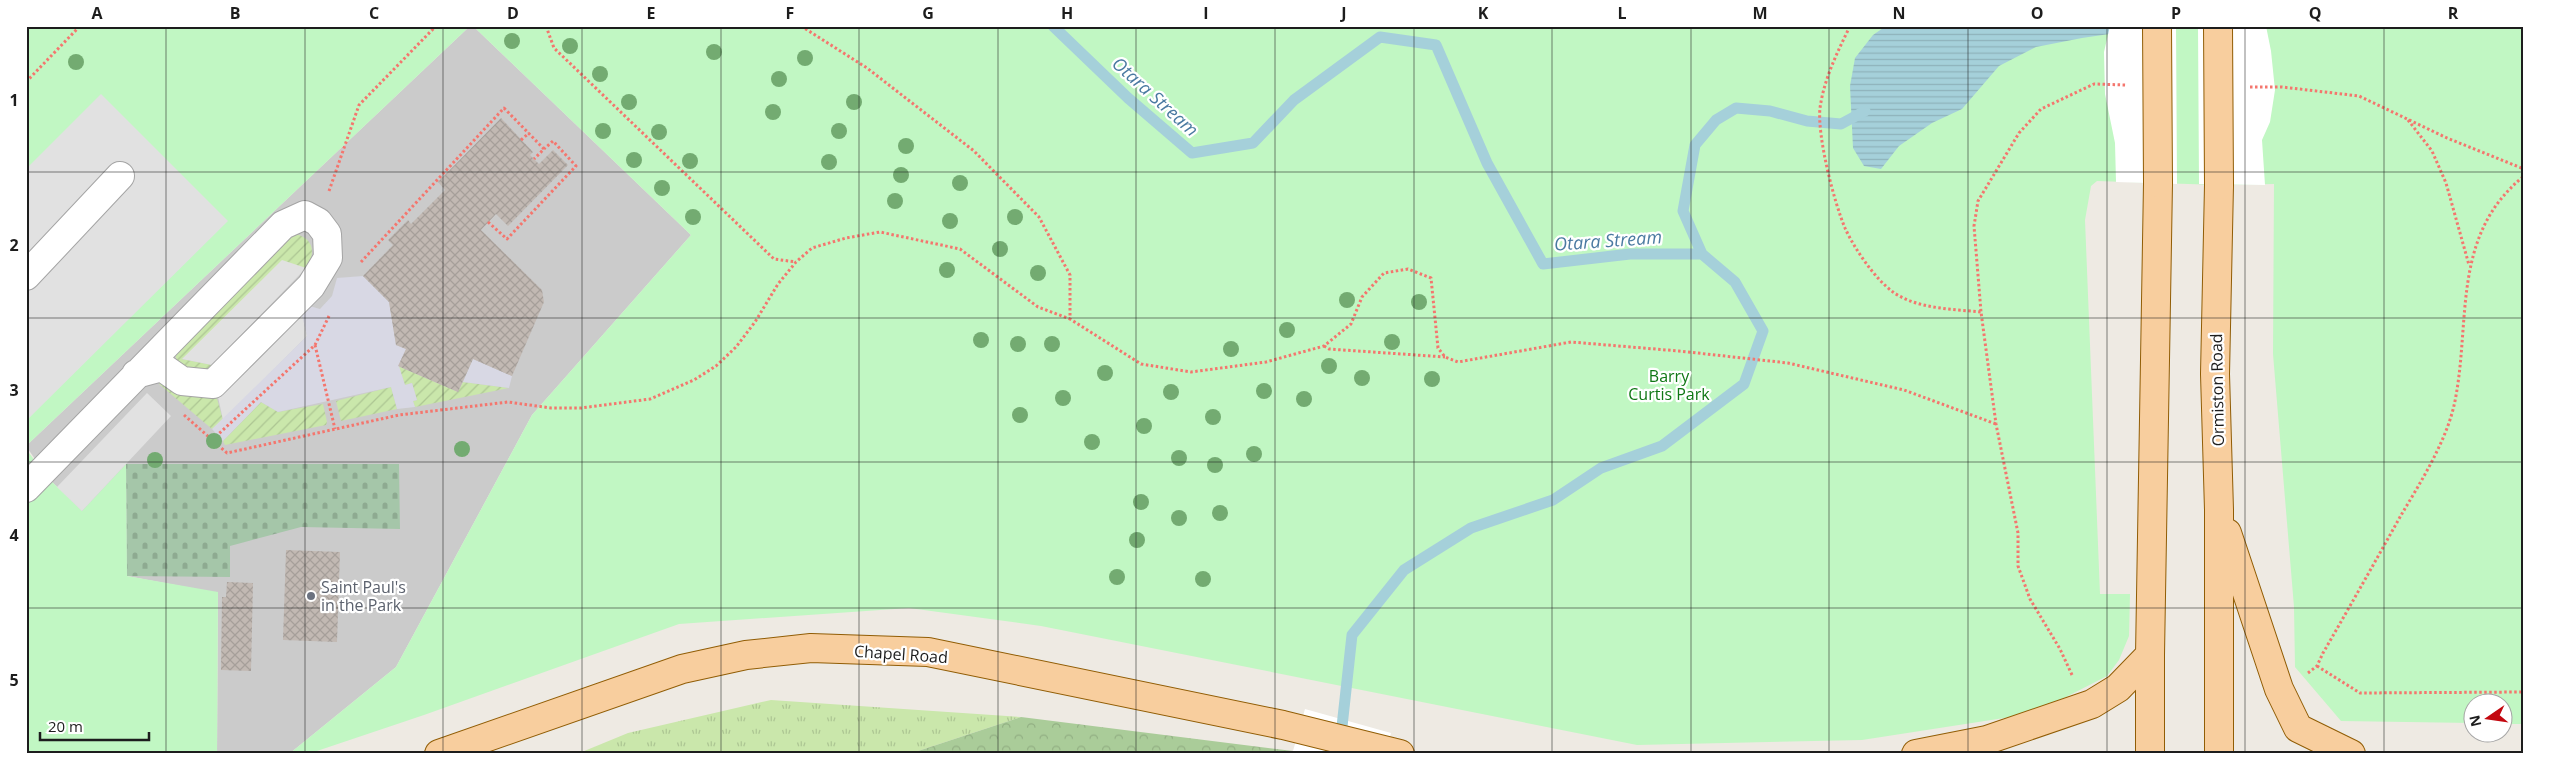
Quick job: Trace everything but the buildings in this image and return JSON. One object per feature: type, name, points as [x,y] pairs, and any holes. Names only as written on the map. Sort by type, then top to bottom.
[{"type":"main road","points":[[2150,754],[2158,183],[2157,26]]},
{"type":"main road","name":"Ormiston Road","points":[[2218,26],[2219,185],[2215,374],[2220,510],[2219,754]]},
{"type":"main road","points":[[2220,510],[2284,702],[2298,728],[2350,754]]},
{"type":"main road","name":"Chapel Road","points":[[439,754],[682,669],[746,655],[812,648],[928,652],[1283,725],[1393,752]]},
{"type":"main road","points":[[1916,754],[1987,740],[2092,704],[2118,688],[2150,655]]},
{"type":"lane","points":[[26,276],[120,176]]},
{"type":"lane","points":[[26,488],[136,374],[284,225],[306,215],[318,222],[326,234],[328,258],[310,286],[213,384],[182,381],[162,367],[136,374]]},
{"type":"path","points":[[26,82],[80,26]]},
{"type":"path","points":[[318,222],[359,105],[436,26]]},
{"type":"path","points":[[546,26],[554,48],[774,259],[796,262]]},
{"type":"path","points":[[801,26],[867,68],[974,151],[1038,217],[1070,275],[1070,319]]},
{"type":"path","points":[[1850,26],[1824,86],[1820,111],[1829,172],[1846,228],[1879,280],[1894,293],[1927,306],[1981,312]]},
{"type":"path","points":[[361,263],[504,108],[544,148]]},
{"type":"path","points":[[2406,118],[2432,151],[2446,183],[2469,265]]},
{"type":"path","points":[[521,140],[529,133]]},
{"type":"path","points":[[488,222],[507,239],[576,166],[553,140],[534,159]]},
{"type":"path","points":[[2301,677],[2318,666],[2323,652],[2434,460],[2455,402],[2469,265],[2482,226],[2510,187],[2524,176]]},
{"type":"path","points":[[177,409],[227,454],[399,415],[508,402],[551,408],[581,408],[650,399],[694,380],[716,366],[736,348],[796,262],[812,248],[846,238],[880,232],[960,248],[1038,307],[1070,319],[1141,364],[1191,372],[1266,362],[1324,346],[1351,324],[1362,297],[1384,274],[1408,270],[1431,278],[1438,348],[1445,357]]},
{"type":"path","points":[[212,440],[316,344],[332,311]]},
{"type":"path","points":[[1324,346],[1329,349],[1445,357],[1458,362],[1571,342],[1679,350],[1788,363],[1904,390],[1996,424],[2018,534],[2018,566],[2030,599],[2060,649],[2074,680]]},
{"type":"path","points":[[316,344],[335,429]]},
{"type":"path","points":[[2318,666],[2360,693],[2524,692]]},
{"type":"shaded area","points":[[470,26],[473,26],[691,235],[532,415],[396,667],[289,754],[217,754],[218,593],[127,576],[82,511],[48,478],[26,446]]},
{"type":"shaded area","points":[[101,94],[228,221],[26,421],[26,169]]},
{"type":"shaded area","points":[[282,260],[306,268],[212,365],[182,359]]},
{"type":"shaded area","points":[[363,276],[389,302],[396,345],[406,349],[399,366],[405,385],[412,383],[417,400],[413,401],[415,407],[397,409],[391,387],[278,412],[261,402],[223,441],[212,429],[307,336],[301,310],[306,305],[320,309],[332,296],[337,278]]},
{"type":"shaded area","points":[[301,310],[307,336],[223,420],[218,397]]},
{"type":"shaded area","points":[[473,359],[512,376],[509,388],[463,382]]},
{"type":"shaded area","points":[[147,393],[171,416],[82,511],[57,487]]},
{"type":"green space","points":[[26,26],[470,26],[26,446]]},
{"type":"green space","name":"Barry Curtis Park","points":[[473,26],[2524,26],[2524,724],[2512,724],[2512,692],[2462,692],[2462,723],[2341,721],[2295,667],[2294,607],[2273,354],[2274,184],[2219,185],[2097,181],[2091,186],[2085,220],[2100,594],[2130,594],[2129,636],[2119,660],[2107,676],[2064,698],[2017,716],[1862,740],[1637,745],[1041,626],[909,608],[679,624],[424,715],[308,754],[289,754],[396,667],[532,415],[691,235]]},
{"type":"green space","points":[[296,234],[307,239],[312,247],[311,257],[306,268],[182,359],[212,365],[206,372],[178,365],[175,354],[290,235]]},
{"type":"green space","points":[[398,366],[458,392],[463,382],[509,388],[415,407],[413,401],[417,400],[412,383],[405,385]]},
{"type":"green space","points":[[161,379],[180,394],[216,395],[223,420],[212,429],[159,384]]},
{"type":"green space","points":[[391,387],[397,409],[341,421],[336,401]]},
{"type":"green space","points":[[261,402],[278,412],[323,404],[327,422],[326,425],[225,445],[223,441]]},
{"type":"green space","points":[[26,449],[48,478],[82,511],[126,464],[127,576],[218,592],[217,754],[26,754]]},
{"type":"green space","points":[[126,464],[399,464],[400,529],[301,527],[230,546],[230,577],[127,576]]},
{"type":"green space","points":[[771,700],[1021,717],[909,754],[577,754],[628,733]]},
{"type":"green space","points":[[1021,717],[1293,751],[1302,754],[909,754]]},
{"type":"water","points":[[1886,26],[2164,26],[2036,47],[1999,66],[1962,109],[1932,123],[1899,146],[1881,169],[1864,166],[1853,148],[1850,86],[1855,58],[1873,35]]},
{"type":"pier","points":[[2110,26],[2176,26],[2177,184],[2116,182],[2115,143],[2105,94],[2104,52]]},
{"type":"pier","points":[[2198,26],[2266,26],[2275,90],[2270,122],[2262,140],[2265,185],[2199,184]]},
{"type":"pier","points":[[1305,709],[1391,733],[1385,754],[1302,754],[1293,751]]},
{"type":"waterway","name":"Otara Stream","points":[[1053,26],[1128,98],[1192,153],[1253,143],[1294,100],[1380,37],[1436,45],[1487,163],[1543,264],[1630,254],[1702,254],[1735,282],[1763,331],[1744,384],[1662,446],[1601,468],[1553,500],[1471,528],[1404,570],[1352,635],[1339,754]]},
{"type":"waterway","points":[[1702,254],[1683,211],[1695,145],[1716,120],[1736,108],[1770,111],[1807,121],[1841,124],[1865,111]]},
{"type":"place","name":"Saint Paul's in the Park","points":[[311,596]]}]
